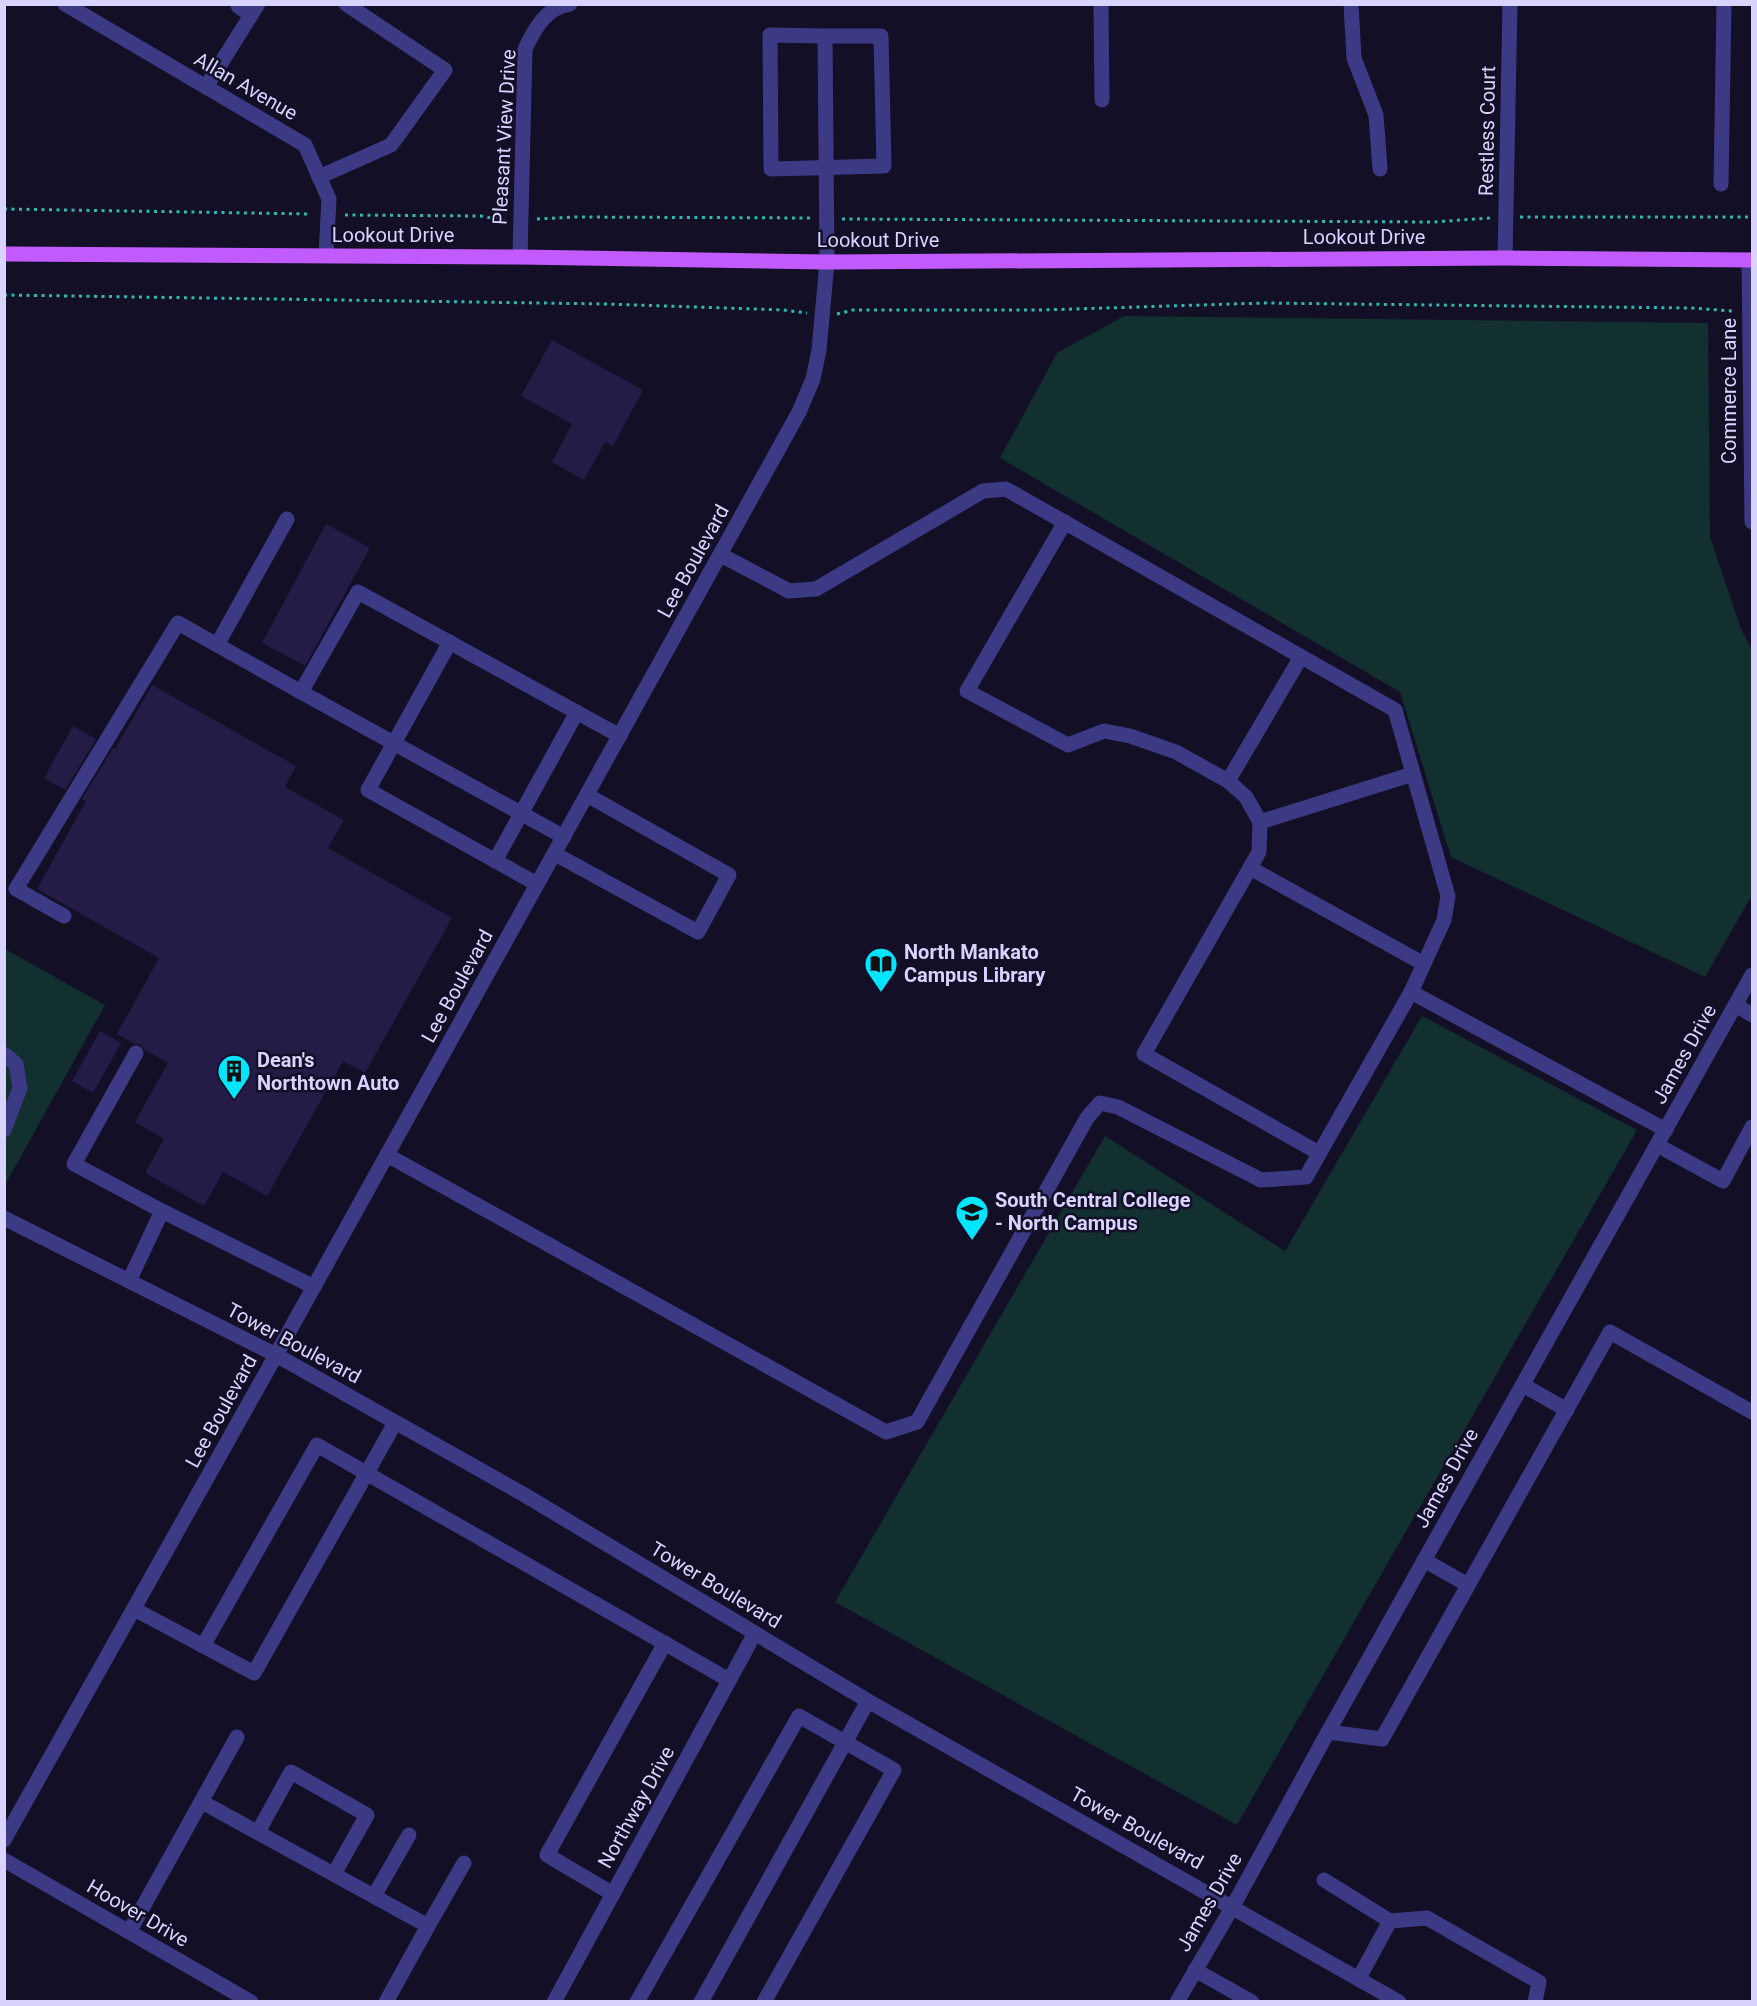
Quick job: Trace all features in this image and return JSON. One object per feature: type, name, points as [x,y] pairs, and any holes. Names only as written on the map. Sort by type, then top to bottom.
[{"type":"main road","name":"Lookout Drive","points":[[4,254],[326,255],[827,262],[1505,258],[1751,260]]},
{"type":"street","name":"Allan Avenue","points":[[65,4],[91,10],[206,87],[305,145],[328,199],[326,255]]},
{"type":"street","points":[[206,87],[254,10],[238,6],[239,4]]},
{"type":"street","points":[[319,177],[391,145],[445,70],[346,4]]},
{"type":"street","name":"Pleasant View Drive","points":[[520,257],[525,49],[537,25],[561,6],[570,4]]},
{"type":"street","points":[[1101,4],[1102,100]]},
{"type":"street","points":[[1351,4],[1354,58],[1376,115],[1380,169]]},
{"type":"street","name":"Restless Court","points":[[1505,258],[1510,4]]},
{"type":"street","points":[[1721,184],[1725,4]]},
{"type":"street","points":[[770,35],[825,36],[881,36],[884,166],[771,169],[770,35]]},
{"type":"street","name":"Lee Boulevard","points":[[4,1840],[314,1287],[799,412],[813,379],[823,315],[827,262],[825,36]]},
{"type":"street","name":"Commerce Lane","points":[[1751,260],[1752,522]]},
{"type":"street","points":[[387,1155],[886,1432],[917,1422],[1087,1118],[1100,1103],[1118,1107],[1261,1180],[1306,1177],[1411,992],[1444,920],[1448,896],[1395,710],[1006,489],[983,490],[816,589],[789,591],[721,555]]},
{"type":"street","points":[[217,645],[287,519]]},
{"type":"street","points":[[1065,522],[967,691],[1068,744],[1104,731],[1130,736],[1176,752],[1228,781],[1246,797],[1260,822],[1260,852],[1144,1054],[1319,1153]]},
{"type":"street","points":[[301,692],[358,592],[620,736]]},
{"type":"street","points":[[64,916],[16,889],[178,623],[564,837]]},
{"type":"street","points":[[450,642],[368,790],[537,884]]},
{"type":"street","points":[[1228,781],[1301,657]]},
{"type":"street","points":[[495,861],[577,712]]},
{"type":"street","points":[[1260,822],[1413,774]]},
{"type":"street","points":[[555,854],[698,932],[729,875],[587,795]]},
{"type":"street","points":[[1250,868],[1424,964]]},
{"type":"street","name":"James Drive","points":[[1177,2001],[1233,1906],[1752,975]]},
{"type":"street","points":[[1411,992],[1666,1130]]},
{"type":"street","points":[[1736,1005],[1752,1015]]},
{"type":"street","points":[[136,1053],[74,1164],[314,1287]]},
{"type":"street","points":[[4,1054],[16,1064],[20,1088],[4,1130]]},
{"type":"street","points":[[1657,1145],[1723,1181],[1752,1127]]},
{"type":"street","points":[[129,1281],[162,1211]]},
{"type":"street","name":"Tower Boulevard","points":[[4,1218],[276,1355],[523,1494],[868,1701],[1399,2001]]},
{"type":"street","points":[[1328,1732],[1382,1739],[1610,1332],[1752,1412]]},
{"type":"street","points":[[1522,1385],[1567,1410]]},
{"type":"street","points":[[134,1609],[254,1673],[395,1423]]},
{"type":"street","points":[[203,1646],[317,1445],[729,1680]]},
{"type":"street","points":[[1424,1560],[1468,1585]]},
{"type":"street","name":"Northway Drive","points":[[554,2001],[755,1633]]},
{"type":"street","points":[[613,1894],[547,1855],[665,1644]]},
{"type":"street","points":[[701,2001],[868,1701]]},
{"type":"street","points":[[637,2001],[799,1716],[894,1770],[764,2001]]},
{"type":"street","points":[[129,1932],[237,1737]]},
{"type":"street","points":[[258,1832],[291,1772],[367,1815],[334,1874]]},
{"type":"street","points":[[202,1802],[428,1926]]},
{"type":"street","points":[[374,1896],[409,1835]]},
{"type":"street","name":"Hoover Drive","points":[[4,1860],[243,2000]]},
{"type":"street","points":[[386,2001],[464,1863]]},
{"type":"street","points":[[1324,1880],[1390,1921],[1427,1918],[1539,1982],[1535,2001]]},
{"type":"street","points":[[1359,1978],[1390,1921]]},
{"type":"street","points":[[1195,1970],[1252,2001]]},
{"type":"path","points":[[4,209],[481,216],[501,221],[575,217],[1433,222],[1506,217],[1752,217]]},
{"type":"path","points":[[4,295],[607,304],[783,310],[823,315],[843,314],[853,310],[1042,310],[1264,303],[1690,308],[1750,312]]},
{"type":"green space","points":[[1124,316],[1708,323],[1710,537],[1741,629],[1752,650],[1752,895],[1705,977],[1451,857],[1400,692],[1000,458],[1057,353]]},
{"type":"green space","points":[[5,949],[105,1005],[5,1185]]},
{"type":"green space","points":[[1422,1016],[1637,1130],[1237,1825],[835,1602],[1105,1136],[1285,1251]]},
{"type":"building","points":[[552,340],[643,390],[613,446],[605,442],[584,480],[552,462],[572,424],[521,396]]},
{"type":"building","points":[[326,524],[370,548],[305,666],[262,643]]},
{"type":"building","points":[[152,685],[296,766],[285,787],[344,820],[328,848],[452,918],[365,1073],[343,1061],[267,1196],[223,1172],[204,1206],[145,1173],[164,1139],[135,1122],[168,1063],[145,1050],[140,1044],[134,1044],[117,1034],[159,958],[37,889],[86,801],[82,799],[113,748],[115,749]]},
{"type":"building","points":[[73,726],[96,739],[65,790],[44,778]]},
{"type":"building","points":[[100,1031],[121,1043],[93,1093],[72,1081]]},
{"type":"place","name":"North Mankato Campus Library","points":[[881,993]]},
{"type":"place","name":"Dean's Northtown Auto","points":[[234,1100]]},
{"type":"place","name":"South Central College - North Campus","points":[[972,1241]]}]
